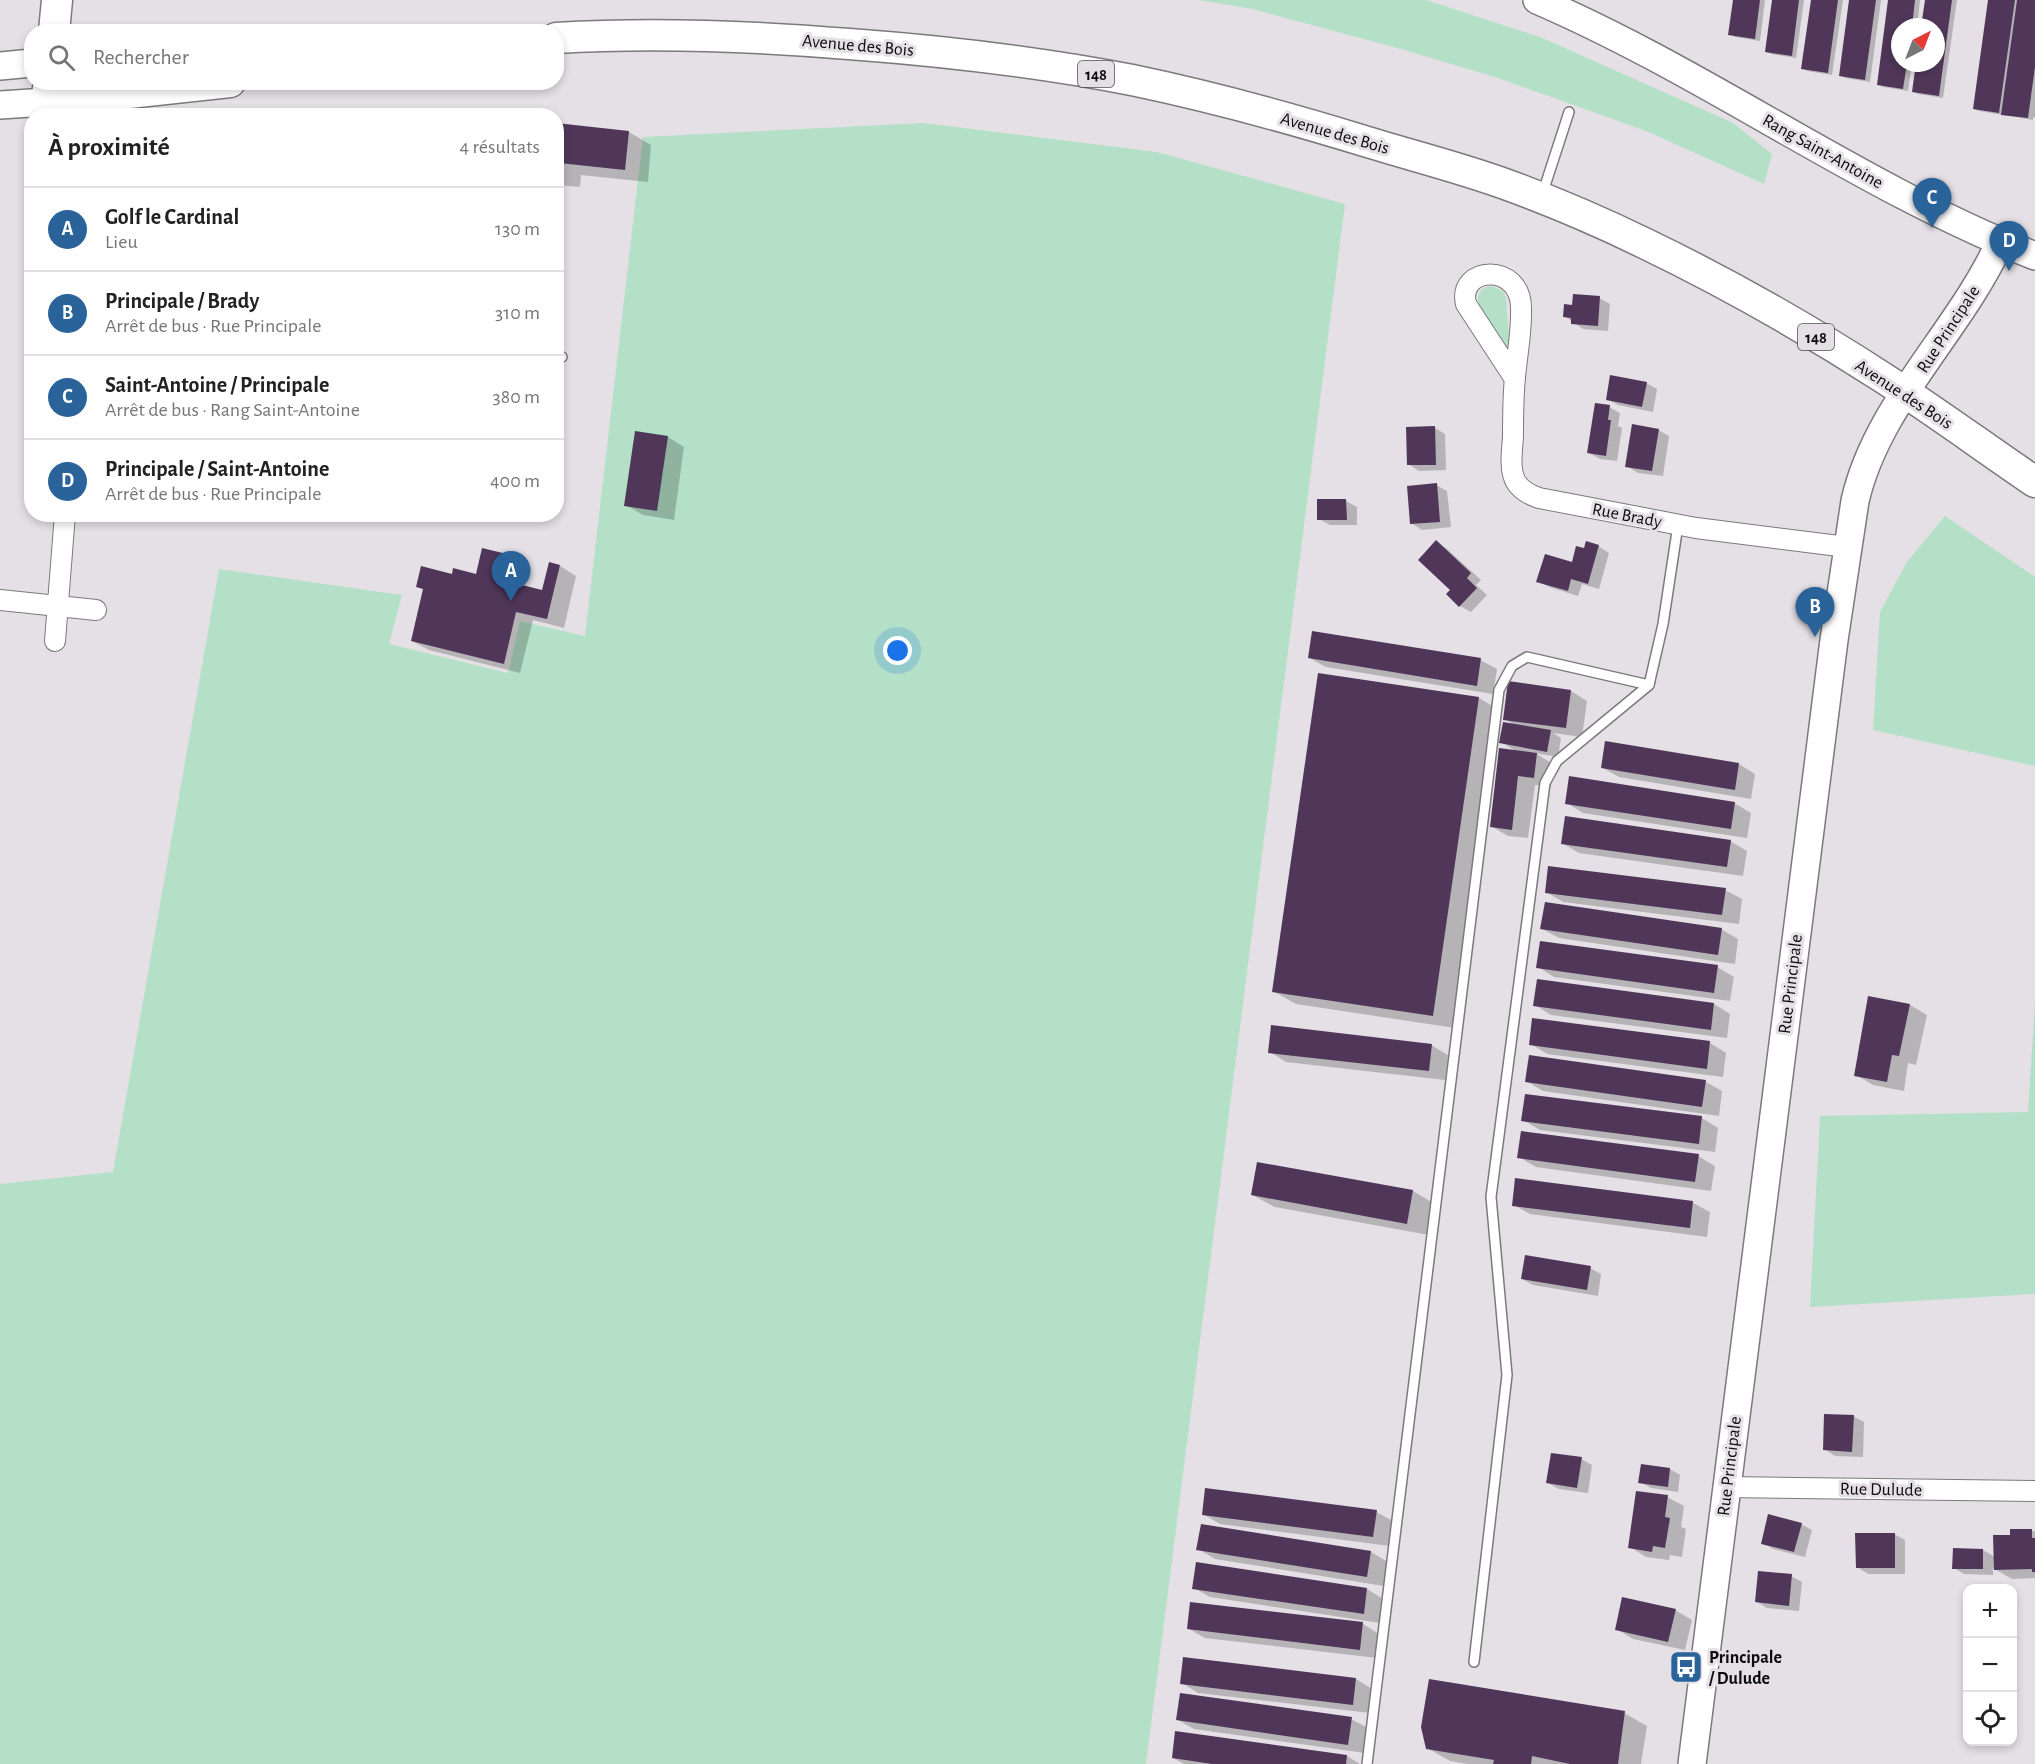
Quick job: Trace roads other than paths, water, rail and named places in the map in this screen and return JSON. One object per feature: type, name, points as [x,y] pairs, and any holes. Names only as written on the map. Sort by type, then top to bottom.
[{"type":"main road","points":[[55,24],[57,0]]},
{"type":"main road","name":"Avenue des Bois","points":[[564,38],[687,36],[795,40],[983,57],[1088,72],[1182,91],[1312,125],[1475,174],[1541,198],[1632,238],[1697,270],[1814,335],[1905,393],[2035,482]]},
{"type":"main road","points":[[47,100],[149,90]]},
{"type":"street","name":"Rang Saint-Antoine","points":[[1538,0],[1614,37],[1874,180],[2000,242],[2035,256]]},
{"type":"street","points":[[0,66],[24,64]]},
{"type":"street","points":[[0,105],[47,100]]},
{"type":"street","name":"Rue Principale","points":[[1692,1764],[1847,547],[1858,489],[1874,447],[1905,393],[1988,267],[2000,242]]},
{"type":"street","name":"Rue Brady","points":[[1515,380],[1466,304],[1464,297],[1469,286],[1478,277],[1484,275],[1504,276],[1518,292],[1521,308],[1515,380],[1513,473],[1515,481],[1525,491],[1539,498],[1678,525],[1847,547]]},
{"type":"street","points":[[55,641],[64,522]]},
{"type":"street","points":[[0,600],[96,610]]},
{"type":"street","name":"Rue Dulude","points":[[1727,1486],[2035,1491]]},
{"type":"lane","points":[[1541,198],[1569,112]]},
{"type":"lane","points":[[1474,1662],[1507,1376],[1491,1197],[1545,783],[1557,761],[1649,685],[1662,624],[1678,525]]},
{"type":"lane","points":[[1367,1764],[1498,690],[1512,666],[1527,657],[1649,685]]},
{"type":"place","name":"Saint-Antoine / Principale","points":[[1932,228]]},
{"type":"place","name":"Principale / Saint-Antoine","points":[[2009,271]]},
{"type":"place","name":"Golf le Cardinal","points":[[511,601]]},
{"type":"place","name":"Principale / Brady","points":[[1815,637]]},
{"type":"place","name":"Principale / Dulude","points":[[1686,1667]]}]
